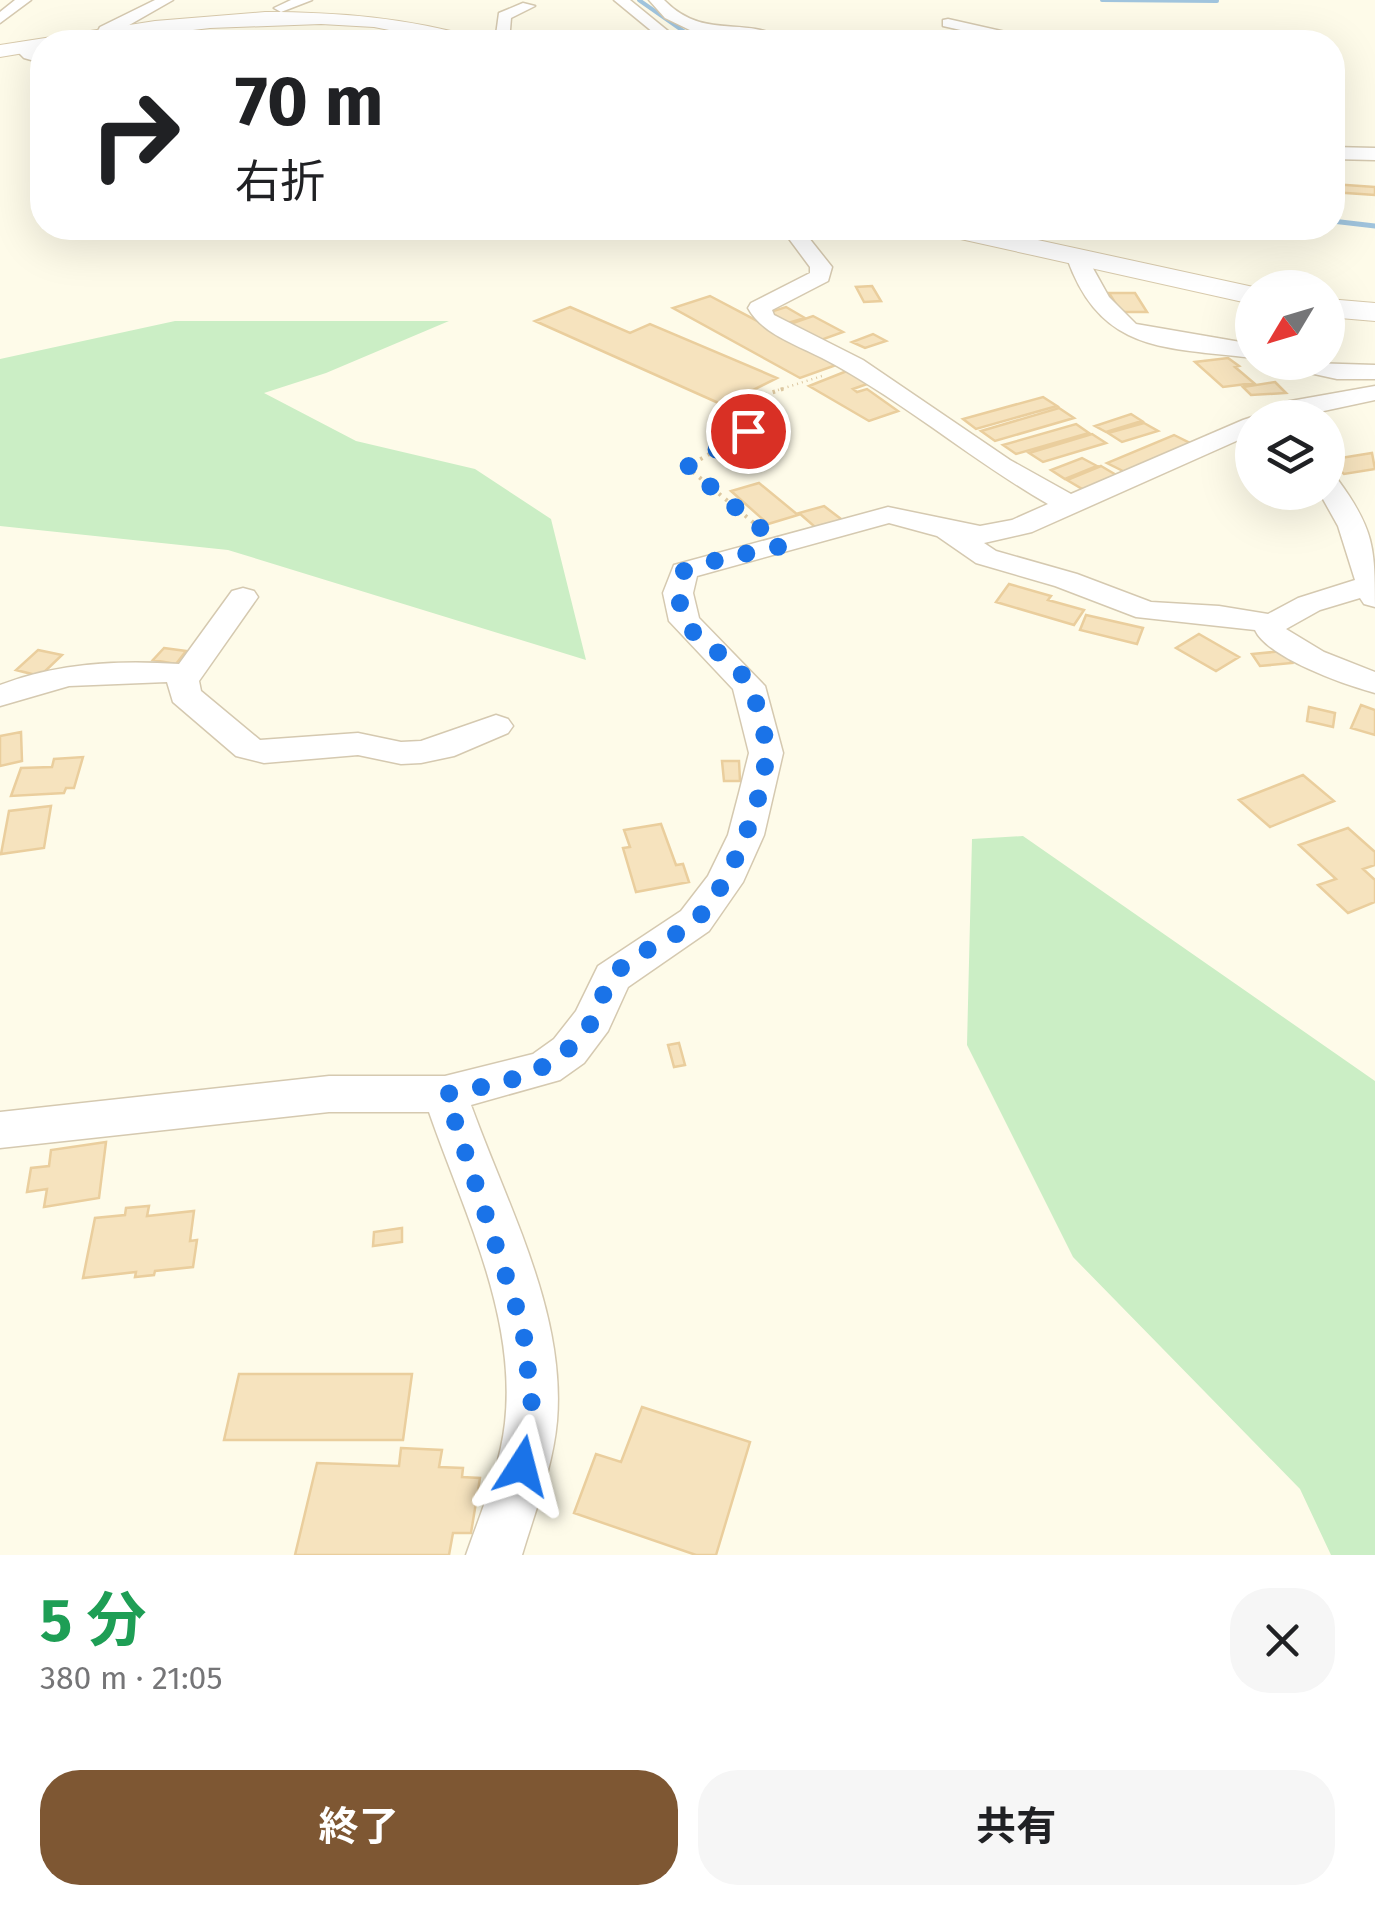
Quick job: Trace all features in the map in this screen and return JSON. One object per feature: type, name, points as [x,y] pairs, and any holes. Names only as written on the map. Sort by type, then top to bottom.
[{"type":"main road","points":[[127,30],[281,8],[363,10],[430,22],[446,30]]},
{"type":"main road","points":[[999,240],[1235,291]]},
{"type":"main road","points":[[1345,309],[1375,312]]},
{"type":"street","points":[[0,19],[24,0]]},
{"type":"street","points":[[109,30],[166,0]]},
{"type":"street","points":[[281,8],[305,0]]},
{"type":"street","points":[[624,0],[661,30]]},
{"type":"street","points":[[656,0],[670,15],[694,30]]},
{"type":"street","points":[[503,30],[504,16],[528,6]]},
{"type":"street","points":[[948,23],[979,30]]},
{"type":"street","points":[[1345,153],[1375,154]]},
{"type":"street","points":[[801,240],[821,266],[820,276],[758,308],[765,319],[854,365],[1002,466],[1070,504]]},
{"type":"street","points":[[1078,258],[1082,272],[1123,328],[1148,336],[1235,349]]},
{"type":"street","points":[[1345,372],[1375,372]]},
{"type":"street","points":[[1334,400],[1375,393]]},
{"type":"street","points":[[0,1130],[329,1094],[446,1094],[500,1083],[545,1068],[569,1051],[593,1020],[612,977],[695,921],[724,882],[746,835],[766,753],[749,686],[704,645],[684,620],[678,594],[684,571],[888,515],[911,516],[967,534],[994,534],[1235,432]]},
{"type":"street","points":[[941,526],[986,558],[1066,580],[1147,610],[1219,615],[1272,624],[1309,604],[1373,592],[1366,556],[1345,508]]},
{"type":"street","points":[[244,597],[184,680],[185,694],[248,748],[264,752],[358,744],[401,753],[421,752],[442,748],[496,726]]},
{"type":"street","points":[[1272,624],[1270,632],[1289,646],[1375,683]]},
{"type":"street","points":[[0,696],[38,682],[112,670],[188,674]]},
{"type":"street","points":[[446,1094],[523,1328],[532,1406],[522,1466],[494,1555]]},
{"type":"path","points":[[782,546],[687,467],[748,431],[717,410],[854,365]]},
{"type":"green space","points":[[175,321],[449,321],[326,373],[264,393],[356,441],[475,469],[551,519],[586,660],[228,550],[0,526],[0,359]]},
{"type":"green space","points":[[1023,836],[1375,1081],[1375,1555],[1331,1555],[1300,1489],[1073,1257],[967,1045],[972,839]]},
{"type":"building","points":[[1345,185],[1375,187],[1375,195],[1345,193]]},
{"type":"building","points":[[872,286],[881,301],[864,302],[856,287]]},
{"type":"building","points":[[1109,293],[1135,293],[1147,312],[1121,312]]},
{"type":"building","points":[[710,296],[839,364],[800,378],[673,308]]},
{"type":"building","points":[[570,307],[630,333],[650,324],[777,378],[723,405],[535,321]]},
{"type":"building","points":[[786,307],[805,318],[788,323],[770,312]]},
{"type":"building","points":[[813,316],[843,332],[821,340],[790,324]]},
{"type":"building","points":[[873,334],[886,341],[865,348],[852,342]]},
{"type":"building","points":[[1228,358],[1235,363],[1235,380],[1254,383],[1223,387],[1195,362]]},
{"type":"building","points":[[852,369],[873,382],[853,389],[867,389],[898,411],[869,421],[809,386]]},
{"type":"building","points":[[1275,382],[1286,393],[1251,395],[1243,387]]},
{"type":"building","points":[[1043,397],[1057,406],[976,429],[963,419]]},
{"type":"building","points":[[1059,408],[1074,418],[995,441],[981,431]]},
{"type":"building","points":[[1131,414],[1142,421],[1106,432],[1095,426]]},
{"type":"building","points":[[1144,423],[1158,431],[1122,442],[1108,433]]},
{"type":"building","points":[[1076,424],[1089,433],[1016,454],[1003,445]]},
{"type":"building","points":[[1092,434],[1106,443],[1043,462],[1029,453]]},
{"type":"building","points":[[1174,435],[1192,444],[1125,472],[1107,463]]},
{"type":"building","points":[[1372,453],[1375,469],[1345,474],[1345,457]]},
{"type":"building","points":[[1082,458],[1097,466],[1065,479],[1051,470]]},
{"type":"building","points":[[1101,466],[1118,476],[1084,490],[1067,480]]},
{"type":"building","points":[[759,483],[798,515],[768,524],[731,491]]},
{"type":"building","points":[[824,506],[845,522],[815,527],[799,513]]},
{"type":"building","points":[[1009,584],[1084,610],[1074,625],[996,602]]},
{"type":"building","points":[[1086,615],[1143,628],[1137,644],[1080,630]]},
{"type":"building","points":[[1199,634],[1239,657],[1216,671],[1176,648]]},
{"type":"building","points":[[164,648],[186,651],[176,664],[153,660]]},
{"type":"building","points":[[38,650],[62,655],[40,676],[16,670]]},
{"type":"building","points":[[1284,651],[1292,663],[1260,666],[1252,654]]},
{"type":"building","points":[[1361,705],[1375,710],[1375,735],[1351,728]]},
{"type":"building","points":[[1309,707],[1335,713],[1333,727],[1307,721]]},
{"type":"building","points":[[21,732],[22,761],[0,766],[0,736]]},
{"type":"building","points":[[83,757],[74,788],[66,788],[64,793],[11,796],[21,768],[52,767],[54,759]]},
{"type":"building","points":[[722,761],[739,761],[740,781],[724,781]]},
{"type":"building","points":[[1303,775],[1334,801],[1270,827],[1239,800]]},
{"type":"building","points":[[51,806],[44,848],[1,854],[9,811]]},
{"type":"building","points":[[661,824],[676,865],[683,864],[689,882],[636,892],[623,848],[630,847],[624,830]]},
{"type":"building","points":[[1348,828],[1375,852],[1375,865],[1363,869],[1375,880],[1375,902],[1348,913],[1318,885],[1336,879],[1299,845]]},
{"type":"building","points":[[679,1043],[685,1065],[674,1067],[668,1045]]},
{"type":"building","points":[[106,1142],[99,1198],[44,1207],[47,1189],[27,1192],[31,1168],[49,1166],[51,1150]]},
{"type":"building","points":[[149,1206],[147,1216],[194,1211],[190,1241],[197,1240],[193,1267],[135,1277],[136,1272],[83,1278],[95,1218],[125,1215],[126,1208]]},
{"type":"building","points":[[402,1228],[402,1242],[373,1246],[374,1232]]},
{"type":"building","points":[[239,1374],[412,1374],[403,1440],[224,1440]]},
{"type":"building","points":[[642,1407],[750,1442],[716,1555],[696,1555],[574,1513],[596,1454],[621,1462]]},
{"type":"building","points":[[401,1448],[442,1450],[439,1467],[463,1468],[462,1477],[480,1478],[471,1533],[453,1533],[449,1555],[295,1555],[317,1463],[399,1466]]},
{"type":"waterway","points":[[639,0],[682,30]]},
{"type":"waterway","points":[[1102,0],[1217,1]]},
{"type":"waterway","points":[[1345,223],[1375,226]]},
{"type":"route","points":[[522,1466],[532,1406],[523,1328],[446,1094],[500,1083],[545,1068],[569,1051],[593,1020],[612,977],[695,921],[724,882],[746,835],[766,753],[749,686],[704,645],[684,620],[678,594],[684,571],[782,546],[687,467],[748,431]]}]
